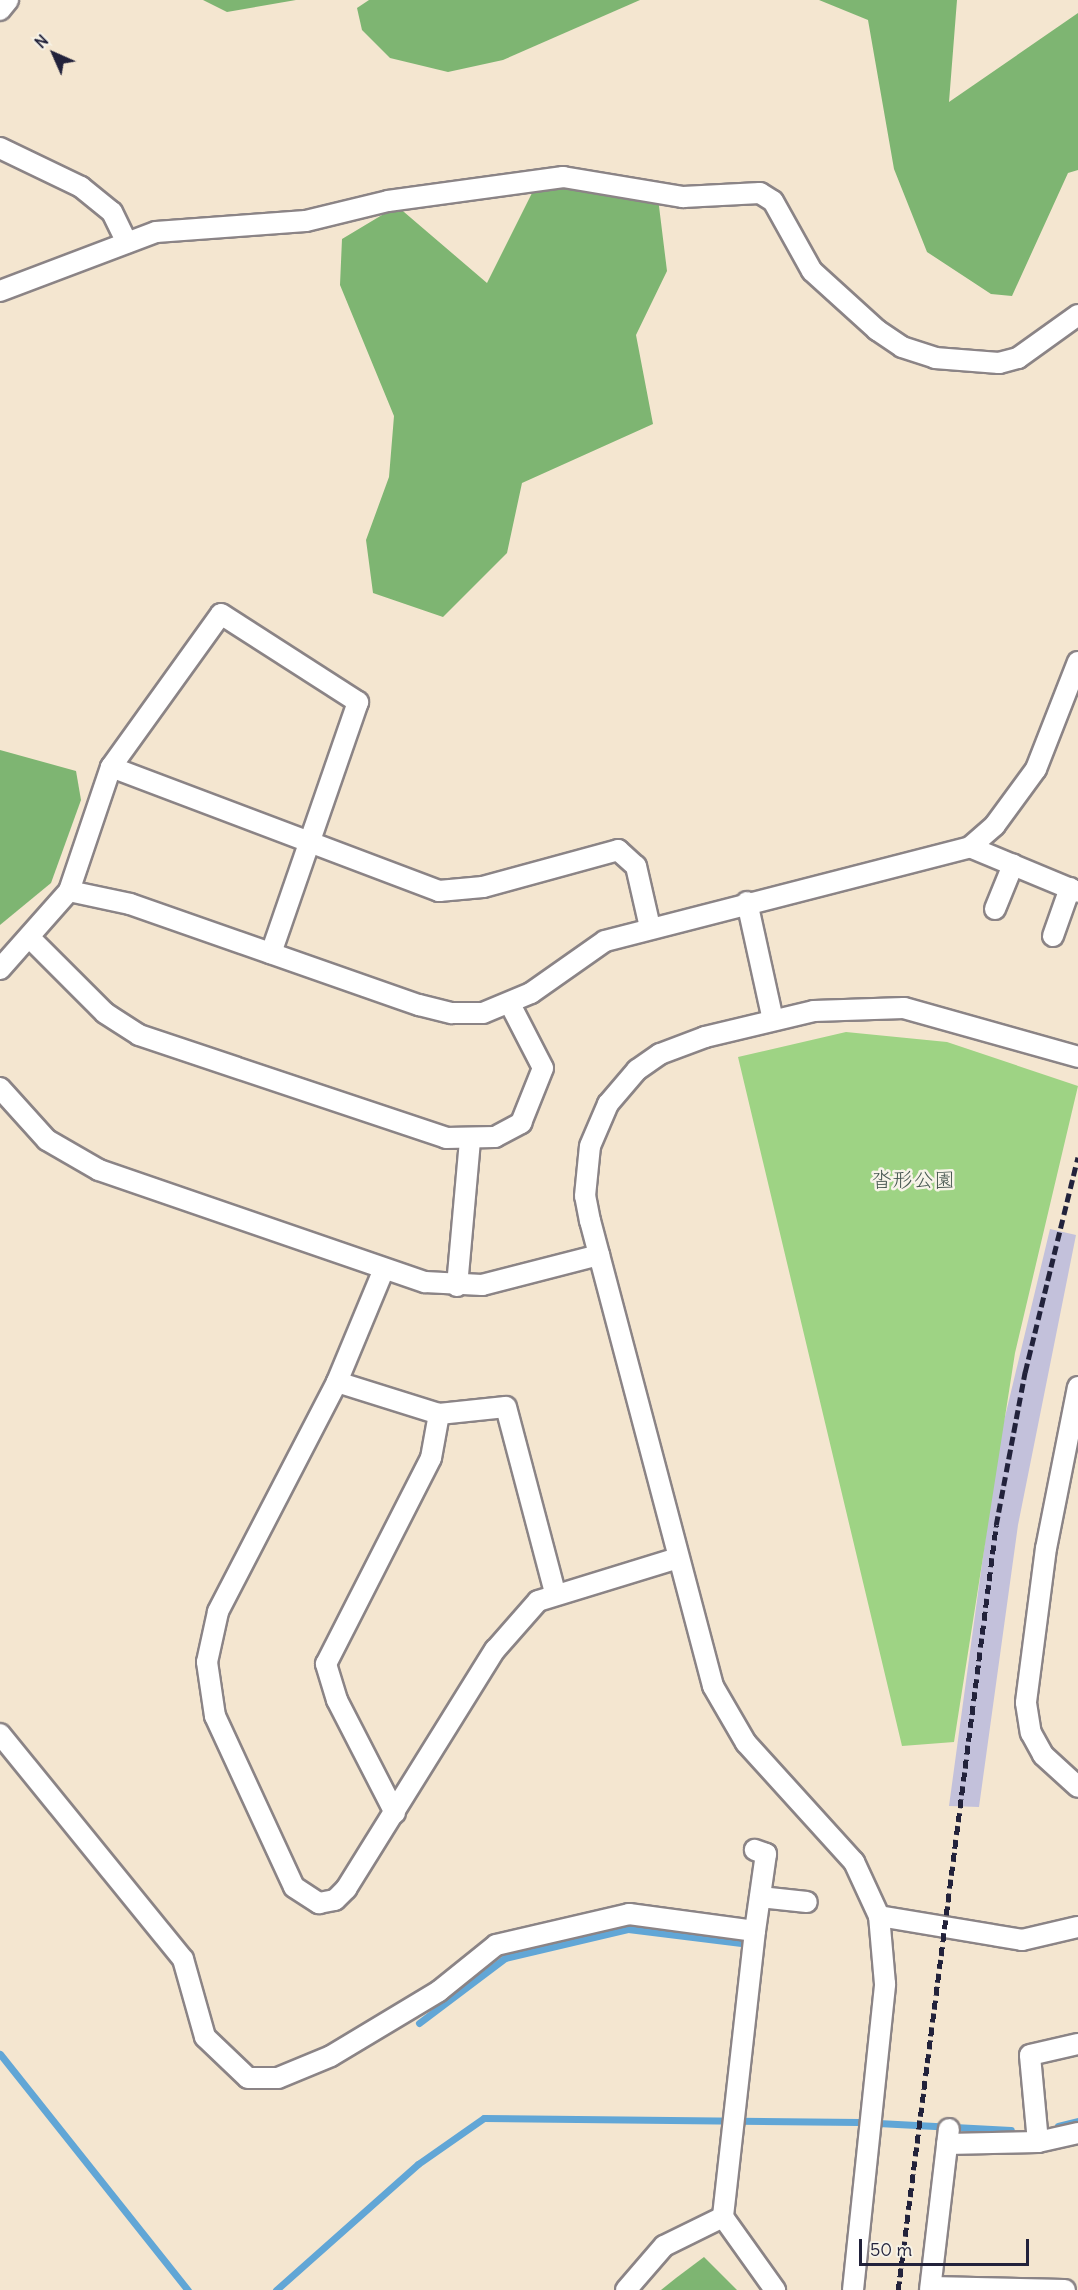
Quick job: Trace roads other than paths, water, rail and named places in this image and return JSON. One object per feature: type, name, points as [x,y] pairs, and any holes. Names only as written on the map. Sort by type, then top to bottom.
[{"type":"street","points":[[0,10],[8,0]]},
{"type":"street","points":[[0,148],[81,187],[112,212],[127,243]]},
{"type":"street","points":[[0,291],[156,232],[306,221],[388,201],[563,177],[683,198],[760,193],[773,201],[812,270],[877,330],[902,347],[935,358],[999,363],[1018,358],[1078,315]]},
{"type":"street","points":[[0,969],[69,891],[111,767],[221,614],[358,702],[271,953]]},
{"type":"street","points":[[69,891],[130,904],[452,1014],[483,1013],[510,1004],[605,940],[970,847],[995,825],[1036,769],[1078,662]]},
{"type":"street","points":[[111,767],[439,891],[483,887],[618,850],[636,866],[650,927]]},
{"type":"street","points":[[970,847],[1074,890],[1053,936]]},
{"type":"street","points":[[995,909],[1013,865]]},
{"type":"street","points":[[747,902],[773,1020]]},
{"type":"street","points":[[29,937],[105,1013],[139,1035],[420,1132],[470,1141],[511,1132],[521,1123],[543,1068],[510,1004]]},
{"type":"street","points":[[853,2290],[885,1984],[879,1916],[838,1841],[771,1774],[728,1716],[713,1686],[599,1255],[585,1196],[585,1170],[608,1104],[637,1070],[660,1054],[773,1020],[844,1007],[904,1008],[1078,1057]]},
{"type":"street","points":[[0,1088],[47,1140],[99,1170],[384,1269],[457,1286],[482,1285],[599,1255]]},
{"type":"street","points":[[457,1286],[470,1141]]},
{"type":"street","points":[[384,1269],[337,1382],[218,1612],[207,1662],[207,1688],[289,1876],[304,1896],[319,1903],[335,1900],[395,1813],[495,1650],[520,1617],[555,1592],[678,1558]]},
{"type":"street","points":[[337,1382],[439,1414],[506,1407],[555,1592]]},
{"type":"street","points":[[1078,1387],[1046,1548],[1026,1703],[1031,1733],[1043,1755],[1078,1787]]},
{"type":"street","points":[[395,1813],[336,1700],[326,1664],[431,1458],[439,1414]]},
{"type":"street","points":[[0,1734],[183,1959],[205,2037],[248,2078],[278,2078],[330,2056],[439,1991],[496,1945],[629,1914],[755,1931]]},
{"type":"street","points":[[755,1850],[766,1854],[755,1931],[738,2119],[723,2217],[775,2290]]},
{"type":"street","points":[[760,1897],[807,1902]]},
{"type":"street","points":[[879,1916],[1022,1940],[1078,1927]]},
{"type":"street","points":[[1038,2142],[1030,2055],[1078,2044]]},
{"type":"street","points":[[1065,2290],[931,2289],[948,2136],[1038,2142],[1078,2133]]},
{"type":"street","points":[[626,2290],[664,2246],[723,2217]]},
{"type":"waterway","points":[[419,2023],[505,1958],[628,1929],[741,1943]]},
{"type":"waterway","points":[[0,2054],[188,2290]]},
{"type":"waterway","points":[[276,2290],[418,2164],[484,2118],[859,2122],[1011,2130]]},
{"type":"waterway","points":[[1058,2126],[1078,2121]]},
{"type":"railway","points":[[898,2290],[996,1525],[1025,1372],[1078,1157]]},
{"type":"park label","name":"沓形公園","points":[[913,1180]]}]
